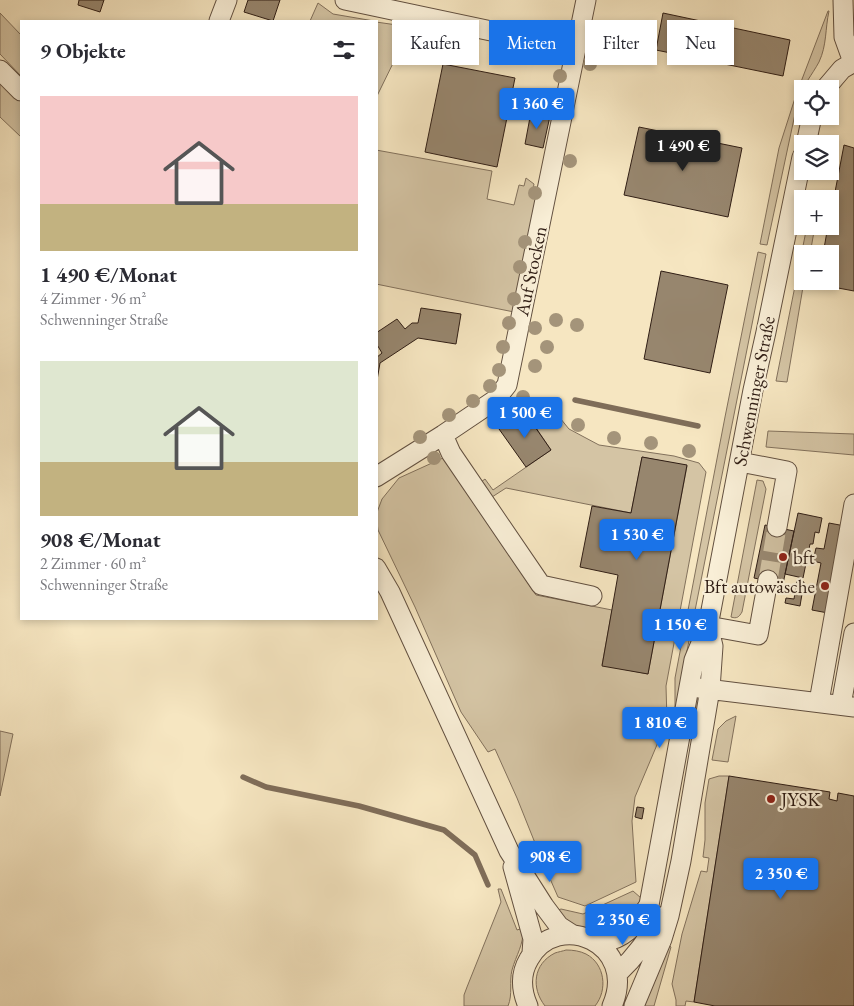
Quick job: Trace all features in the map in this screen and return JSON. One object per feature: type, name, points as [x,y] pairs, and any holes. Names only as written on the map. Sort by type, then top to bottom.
[{"type":"street","points":[[219,20],[227,0]]},
{"type":"street","points":[[345,0],[576,49]]},
{"type":"street","name":"Auf Stocken","points":[[378,476],[495,400],[507,385],[586,0]]},
{"type":"street","points":[[832,80],[842,68],[854,62],[844,37],[844,0]]},
{"type":"street","points":[[0,70],[20,90]]},
{"type":"street","name":"Schwenninger Straße","points":[[595,942],[611,940],[625,934],[638,922],[649,905],[694,660],[708,626],[753,390],[797,180]]},
{"type":"street","points":[[443,435],[451,453],[541,585],[592,596]]},
{"type":"street","points":[[740,462],[787,471],[777,527]]},
{"type":"street","points":[[819,702],[854,504]]},
{"type":"street","points":[[378,572],[394,601],[509,850],[544,906],[559,926],[573,935]]},
{"type":"street","points":[[708,626],[758,635],[768,580]]},
{"type":"street","name":"Schwenninger Straße","points":[[634,1006],[662,939],[681,861],[710,689],[713,646],[708,626]]},
{"type":"street","points":[[690,686],[848,706],[854,633]]},
{"type":"street","points":[[509,850],[533,939],[532,953]]},
{"type":"street","name":"Schwenninger Straße","points":[[617,974],[652,934],[675,887]]},
{"type":"street","points":[[524,1003],[523,974],[532,953],[544,942],[558,936],[573,935],[595,942],[606,950],[613,961],[617,974],[618,990],[612,1006]]},
{"type":"shaded area","points":[[318,3],[333,14],[368,20],[310,20]]},
{"type":"shaded area","points":[[829,11],[822,56],[808,80],[802,80]]},
{"type":"shaded area","points":[[0,13],[20,34],[20,75],[0,54]]},
{"type":"shaded area","points":[[378,22],[392,24],[392,65],[378,94]]},
{"type":"shaded area","points":[[0,73],[20,94],[20,136],[0,117]]},
{"type":"shaded area","points":[[794,101],[794,119],[767,245],[760,244],[779,148]]},
{"type":"shaded area","points":[[378,150],[492,171],[487,199],[514,205],[519,185],[524,186],[526,178],[534,184],[533,189],[539,190],[514,312],[378,284]]},
{"type":"shaded area","points":[[805,235],[813,235],[812,245],[803,245]]},
{"type":"shaded area","points":[[758,252],[766,254],[675,711],[675,678]]},
{"type":"shaded area","points":[[794,290],[802,290],[787,382],[776,381]]},
{"type":"shaded area","points":[[539,402],[551,407],[569,429],[599,445],[674,456],[699,463],[706,472],[666,686],[667,721],[635,797],[632,821],[636,882],[585,906],[558,897],[495,749],[488,752],[461,712],[415,607],[378,530],[378,510],[382,499],[399,478],[443,458],[536,595],[612,610],[602,665],[648,674],[687,466],[642,457],[631,513],[506,488],[492,497],[481,482],[485,479],[493,490],[551,450],[522,407]]},
{"type":"shaded area","points":[[768,431],[854,434],[854,455],[766,447]]},
{"type":"shaded area","points":[[757,480],[763,481],[766,489],[742,612],[738,617],[733,618],[731,617]]},
{"type":"shaded area","points":[[736,716],[728,762],[712,760],[718,729],[726,721]]},
{"type":"shaded area","points":[[0,731],[13,734],[0,796]]},
{"type":"shaded area","points":[[729,776],[694,1002],[686,1001],[685,1006],[676,1006],[672,984],[682,934],[701,871],[707,872],[709,858],[703,857],[705,803],[709,779]]},
{"type":"shaded area","points":[[498,889],[501,889],[517,930],[523,928],[521,945],[511,974],[511,992],[508,1006],[464,1006],[464,995],[501,902]]},
{"type":"shaded area","points":[[633,891],[641,898],[637,907],[627,921],[613,928],[596,930],[577,926],[566,921],[556,911],[561,909],[583,914]]},
{"type":"shaded area","points":[[667,944],[671,947],[654,1006],[642,1006]]},
{"type":"shaded area","points":[[566,950],[586,954],[592,958],[601,971],[602,993],[595,1006],[545,1006],[541,999],[536,984],[538,970],[542,963],[555,953]]},
{"type":"building","points":[[79,0],[104,0],[100,12],[78,5]]},
{"type":"building","points":[[248,0],[280,0],[273,20],[244,12]]},
{"type":"building","points":[[663,13],[696,20],[667,20],[667,52],[657,50]]},
{"type":"building","points":[[734,28],[790,40],[783,76],[729,65],[734,65]]},
{"type":"building","points":[[443,65],[515,78],[497,167],[425,152]]},
{"type":"building","points":[[531,112],[550,116],[543,148],[525,144]]},
{"type":"building","points":[[639,127],[742,148],[728,217],[624,195]]},
{"type":"building","points":[[844,145],[854,148],[854,291],[839,288],[839,245],[825,245],[826,235],[839,235],[839,190],[835,190],[837,180],[839,180]]},
{"type":"building","points":[[661,271],[728,285],[710,373],[644,359]]},
{"type":"building","points":[[421,308],[461,314],[456,344],[418,338],[380,363],[378,374],[378,356],[382,353],[378,346],[378,332],[397,319],[405,329],[412,323],[418,323]]},
{"type":"building","points":[[524,411],[551,450],[526,467],[499,429]]},
{"type":"building","points":[[642,457],[687,465],[648,674],[602,666],[618,575],[580,567],[592,506],[631,513]]},
{"type":"building","points":[[798,513],[822,518],[819,533],[815,532],[813,544],[810,544],[803,578],[785,574]]},
{"type":"building","name":"Bft autowäsche","points":[[829,523],[845,526],[828,613],[812,610],[821,563],[813,561],[816,548],[824,549]]},
{"type":"building","points":[[765,525],[794,531],[783,584],[754,578]]},
{"type":"building","points":[[797,581],[804,582],[800,606],[785,603],[786,598],[794,599]]},
{"type":"building","points":[[729,776],[830,792],[829,799],[837,801],[838,793],[854,796],[854,1006],[715,1006],[694,1002]]},
{"type":"building","points":[[637,807],[644,808],[642,819],[635,817]]},
{"type":"waterway","points":[[575,400],[698,426]]},
{"type":"waterway","points":[[243,777],[266,787],[359,806],[444,830],[475,855],[488,885]]},
{"type":"tunnel","points":[[768,580],[777,527]]},
{"type":"place","name":"bft","points":[[783,557]]},
{"type":"place","name":"Bft autowäsche","points":[[825,586]]},
{"type":"place","name":"JYSK","points":[[771,799]]}]
